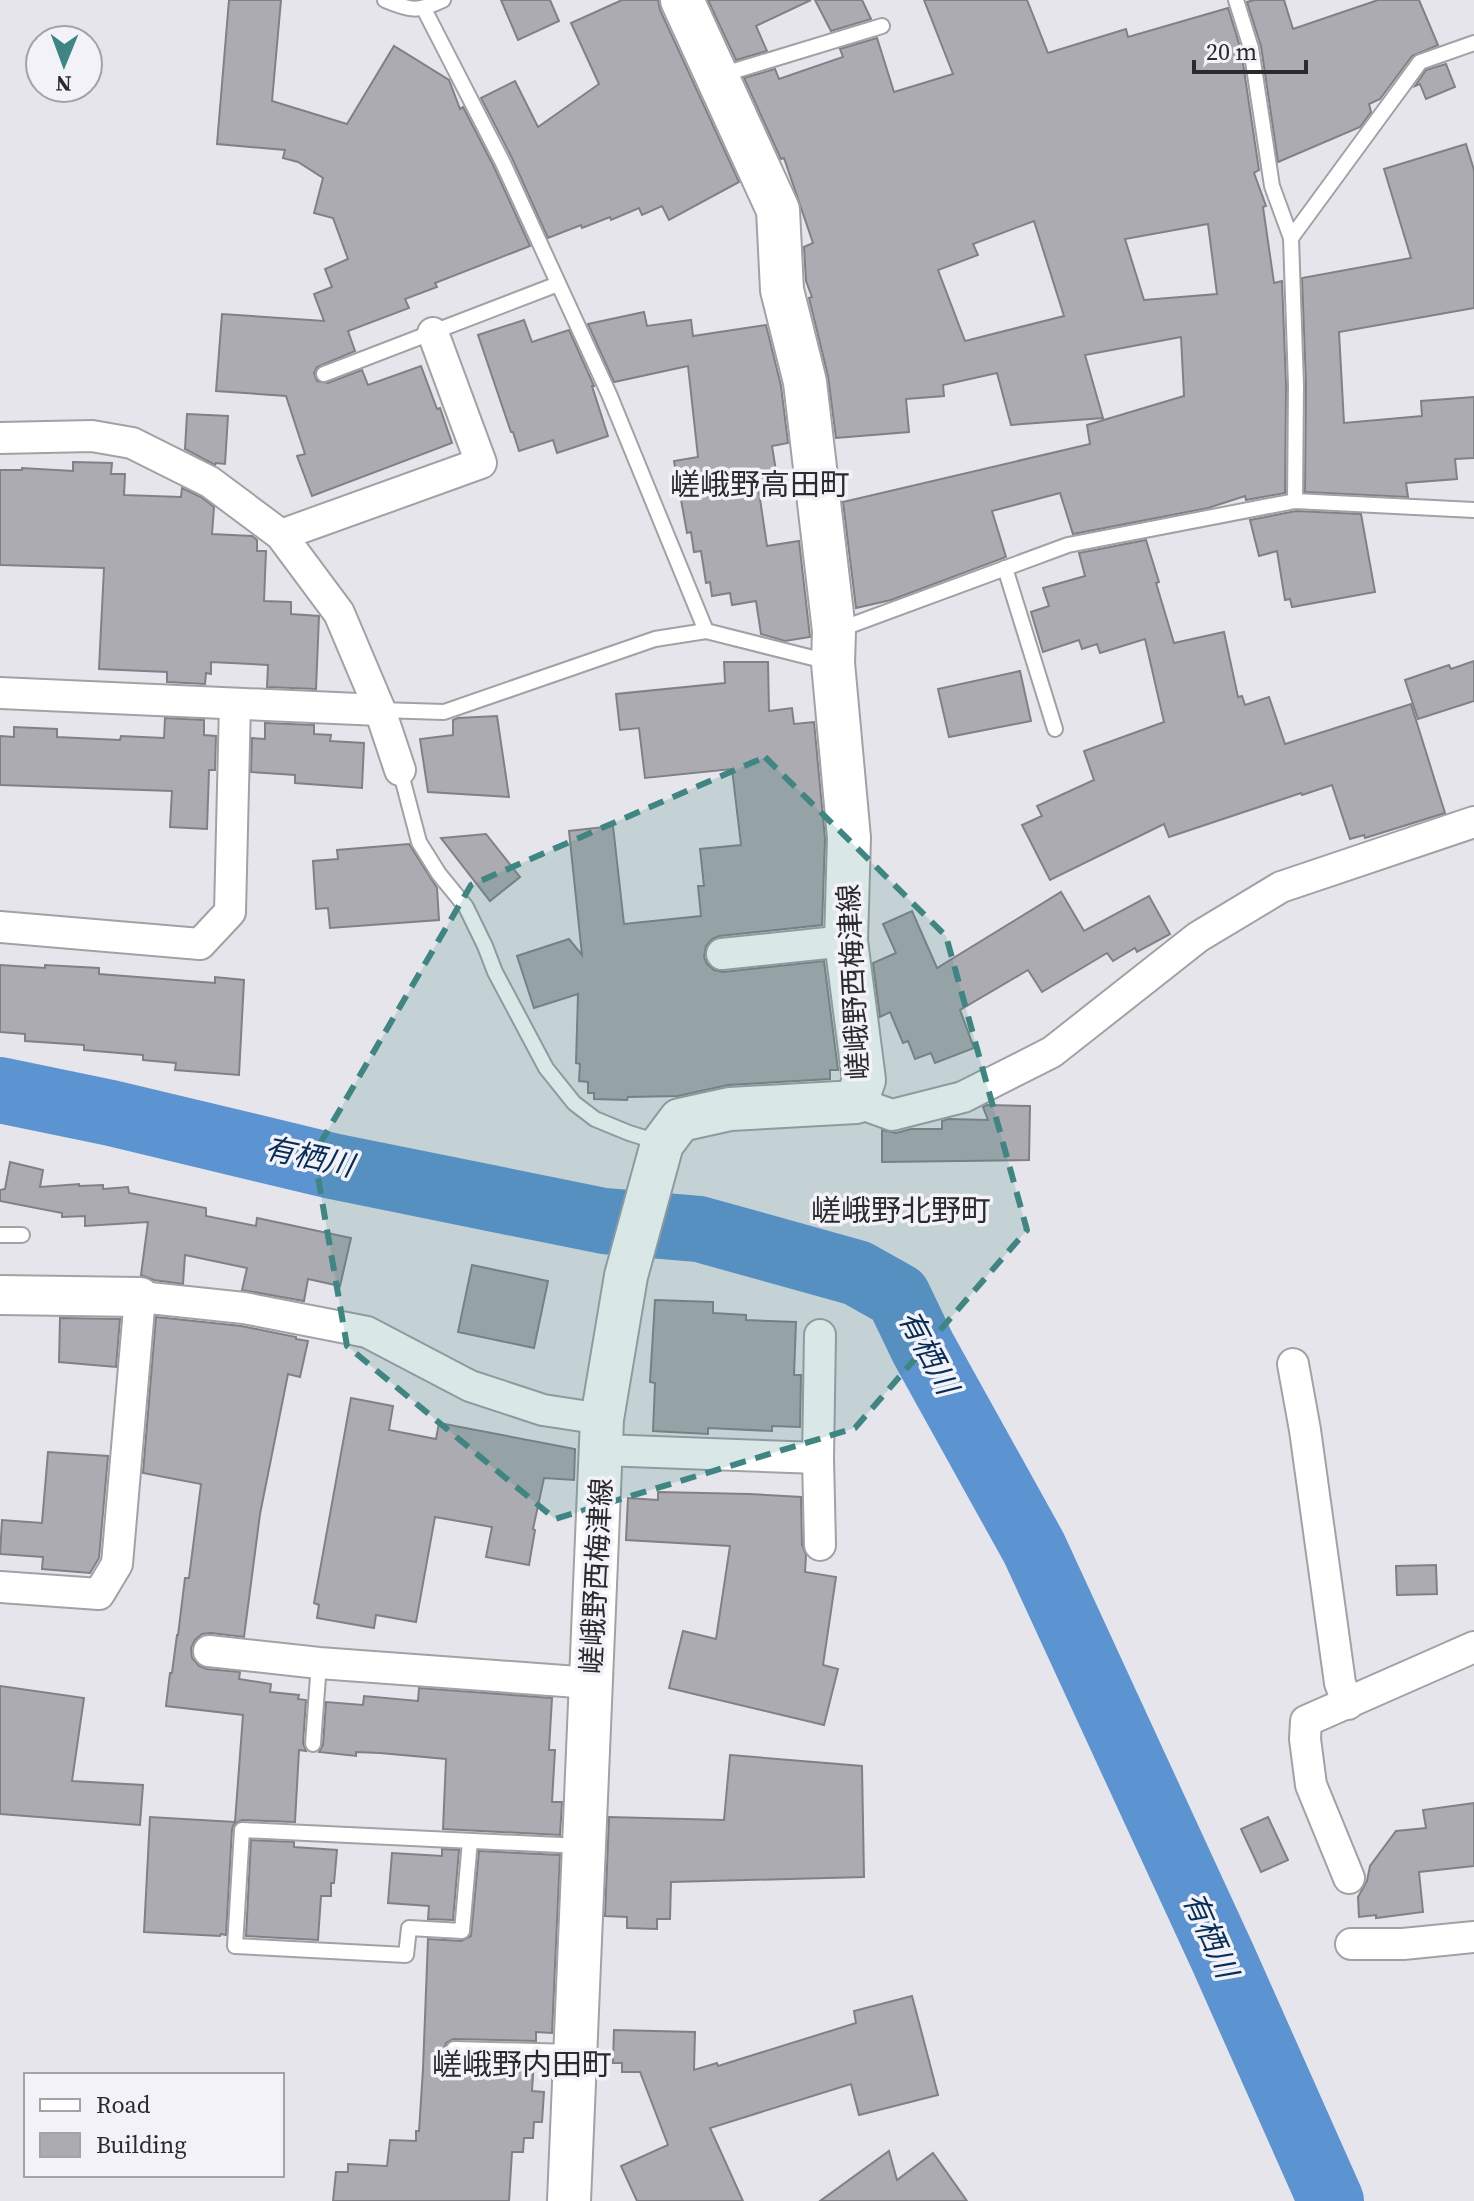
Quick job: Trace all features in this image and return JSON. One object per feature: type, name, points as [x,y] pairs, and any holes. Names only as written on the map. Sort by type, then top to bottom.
[{"type":"main road","name":"嵯峨野西梅津線","points":[[569,2201],[602,1434],[626,1276],[662,1144],[680,1120],[730,1109],[856,1102],[864,1080],[846,941],[849,838],[834,647],[805,382],[782,290],[778,210],[682,0]]},
{"type":"street","points":[[281,535],[481,463],[433,333]]},
{"type":"street","points":[[0,438],[92,436],[132,443],[210,482],[281,535],[339,613],[380,710],[400,770]]},
{"type":"street","points":[[0,693],[380,710]]},
{"type":"street","points":[[0,927],[200,944],[230,912],[235,704]]},
{"type":"street","points":[[856,1102],[892,1115],[963,1097],[1052,1052],[1198,937],[1281,887],[1474,822]]},
{"type":"street","points":[[722,954],[846,941]]},
{"type":"street","points":[[0,1295],[140,1297],[244,1308],[367,1332],[470,1386],[602,1434],[818,1458]]},
{"type":"street","points":[[0,1587],[99,1594],[117,1564],[140,1297]]},
{"type":"street","points":[[820,1335],[820,1545]]},
{"type":"street","points":[[1293,1364],[1340,1683],[1348,1704]]},
{"type":"street","points":[[1349,1878],[1311,1785],[1306,1721],[1474,1647]]},
{"type":"street","points":[[209,1651],[319,1663],[591,1683]]},
{"type":"street","points":[[1351,1944],[1403,1944],[1474,1937]]},
{"type":"lane","points":[[385,0],[403,7],[424,9],[443,0]]},
{"type":"lane","points":[[1236,0],[1251,48],[1272,186],[1291,238],[1296,385],[1295,501]]},
{"type":"lane","points":[[424,9],[503,163],[615,408],[706,631]]},
{"type":"lane","points":[[717,77],[882,26]]},
{"type":"lane","points":[[1291,238],[1420,62],[1474,43]]},
{"type":"lane","points":[[324,374],[558,284]]},
{"type":"lane","points":[[380,710],[444,712],[655,639],[706,631],[834,647],[1005,568],[1068,545],[1295,501],[1474,510]]},
{"type":"lane","points":[[1005,568],[1055,729]]},
{"type":"lane","points":[[400,770],[419,842],[439,874],[466,907],[495,972],[546,1068],[574,1103],[595,1119],[662,1144]]},
{"type":"lane","points":[[0,1235],[22,1235]]},
{"type":"lane","points":[[313,1744],[319,1663]]},
{"type":"lane","points":[[470,1841],[462,1931],[409,1928],[406,1955],[235,1946],[242,1830],[585,1846]]},
{"type":"lane","points":[[454,2049],[574,2052]]},
{"type":"highlighted area","points":[[765,757],[946,936],[1027,1230],[855,1428],[555,1519],[347,1346],[314,1154],[471,885]]},
{"type":"building","points":[[229,0],[281,0],[272,101],[347,124],[394,46],[449,80],[460,109],[463,107],[494,167],[530,246],[435,283],[437,287],[405,299],[409,308],[348,331],[355,351],[317,367],[314,373],[317,381],[328,383],[362,370],[368,385],[421,366],[452,443],[312,496],[297,456],[305,454],[286,396],[216,391],[222,314],[324,321],[314,294],[332,287],[325,269],[348,259],[333,218],[314,213],[323,178],[298,162],[283,158],[285,150],[217,144]]},
{"type":"building","points":[[501,0],[550,0],[559,21],[518,40]]},
{"type":"building","points":[[622,0],[658,0],[739,182],[669,220],[662,206],[642,215],[639,208],[611,220],[610,217],[582,228],[581,225],[548,238],[481,98],[515,81],[538,127],[599,84],[571,23]]},
{"type":"building","points":[[708,0],[811,0],[756,26],[767,51],[736,60]]},
{"type":"building","points":[[815,0],[862,0],[871,19],[831,31]]},
{"type":"building","points":[[924,0],[1027,0],[1048,53],[1126,29],[1128,37],[1228,8],[1241,50],[1259,170],[1254,173],[1266,206],[1263,207],[1274,283],[1282,281],[1286,385],[1285,493],[1246,500],[1245,496],[1208,508],[1073,534],[1060,493],[992,511],[1006,557],[891,600],[856,608],[843,502],[1090,444],[1087,425],[1184,396],[1181,337],[1085,355],[1103,418],[1011,425],[997,373],[943,385],[944,396],[906,399],[909,432],[836,438],[828,376],[806,281],[804,247],[813,243],[784,158],[781,159],[744,78],[775,69],[779,79],[843,57],[840,49],[877,38],[894,92],[953,74]],"holes":[[[1034,221],[1064,316],[965,341],[938,270],[978,255],[973,244]],[[1208,224],[1217,294],[1144,300],[1125,239]]]},
{"type":"building","points":[[1284,0],[1293,29],[1378,0],[1419,0],[1438,45],[1412,56],[1380,99],[1369,104],[1371,112],[1360,127],[1278,162],[1261,46],[1247,2]]},
{"type":"building","points":[[1446,64],[1455,87],[1426,99],[1420,84],[1415,86],[1426,70]]},
{"type":"building","points":[[1466,144],[1474,170],[1474,308],[1339,332],[1344,423],[1422,416],[1421,401],[1474,397],[1474,458],[1455,459],[1457,479],[1406,483],[1408,497],[1305,492],[1306,385],[1302,278],[1411,258],[1384,169]]},
{"type":"building","points":[[644,312],[647,326],[691,320],[693,336],[766,325],[781,386],[788,443],[772,446],[777,477],[757,479],[767,546],[799,541],[810,637],[785,641],[761,634],[756,601],[732,605],[730,593],[712,596],[710,582],[706,583],[701,551],[694,552],[691,532],[687,533],[674,461],[698,457],[688,366],[614,382],[588,324]]},
{"type":"building","points":[[524,320],[532,342],[569,330],[594,386],[608,436],[557,453],[553,440],[519,451],[478,335]]},
{"type":"building","points":[[187,414],[228,416],[225,464],[215,465],[185,449]]},
{"type":"building","points":[[73,462],[112,463],[111,474],[125,474],[124,495],[181,497],[182,488],[214,507],[212,534],[252,536],[257,540],[257,551],[266,551],[264,601],[291,602],[291,614],[319,616],[316,689],[267,687],[268,665],[211,662],[211,674],[206,673],[205,684],[167,682],[167,672],[99,669],[104,568],[0,565],[0,470],[73,471]]},
{"type":"building","points":[[1296,511],[1361,514],[1375,592],[1292,607],[1290,599],[1285,600],[1277,551],[1259,556],[1250,520]]},
{"type":"building","points":[[1146,540],[1174,643],[1224,632],[1238,697],[1242,696],[1245,705],[1269,697],[1285,744],[1411,704],[1445,813],[1365,838],[1364,835],[1350,839],[1332,785],[1169,837],[1164,824],[1050,880],[1022,825],[1042,816],[1037,806],[1094,780],[1084,751],[1164,722],[1145,639],[1100,653],[1097,644],[1082,649],[1079,640],[1043,652],[1031,612],[1049,606],[1043,588],[1085,576],[1079,553]]},
{"type":"building","points":[[1474,661],[1474,701],[1418,719],[1405,680],[1449,665],[1451,669]]},
{"type":"building","points":[[724,662],[768,662],[769,711],[792,708],[794,724],[814,722],[825,839],[822,925],[719,936],[706,946],[704,957],[714,970],[723,972],[824,961],[838,1070],[830,1070],[830,1079],[728,1085],[678,1096],[594,1099],[594,1093],[588,1093],[588,1082],[579,1081],[580,1064],[576,1063],[578,994],[534,1008],[517,956],[569,939],[582,955],[569,831],[613,826],[624,924],[701,916],[698,886],[704,886],[700,849],[741,845],[732,769],[645,778],[639,728],[620,730],[616,694],[725,683]]},
{"type":"building","points":[[1020,671],[1031,721],[949,737],[938,689]]},
{"type":"building","points":[[497,716],[509,797],[428,792],[420,739],[453,735],[453,720],[458,718]]},
{"type":"building","points":[[165,718],[204,720],[204,735],[216,736],[215,770],[209,770],[207,829],[170,827],[172,791],[0,785],[0,736],[14,737],[14,727],[57,729],[57,737],[120,740],[121,736],[164,738]]},
{"type":"building","points":[[265,723],[314,725],[314,734],[331,735],[330,741],[364,743],[362,788],[295,783],[295,775],[251,772],[252,738],[265,739]]},
{"type":"building","points":[[486,834],[520,877],[490,901],[441,838]]},
{"type":"building","points":[[409,844],[437,888],[439,920],[330,928],[328,908],[316,909],[313,861],[338,859],[337,850]]},
{"type":"building","points":[[1061,892],[1084,931],[1149,896],[1170,934],[1113,961],[1107,953],[1042,992],[1028,970],[960,1010],[974,1048],[935,1063],[931,1053],[915,1059],[908,1041],[903,1043],[890,1012],[880,1017],[873,963],[896,953],[883,924],[912,911],[937,968]]},
{"type":"building","points":[[0,965],[99,968],[99,974],[215,983],[215,977],[244,980],[239,1075],[175,1070],[176,1063],[143,1060],[143,1055],[84,1050],[84,1045],[25,1041],[25,1034],[0,1032]]},
{"type":"building","points":[[1030,1106],[1029,1160],[882,1162],[882,1130],[896,1133],[911,1129],[942,1129],[942,1121],[948,1119],[988,1120],[983,1107]]},
{"type":"building","points":[[10,1162],[43,1170],[40,1187],[79,1184],[103,1185],[103,1189],[128,1187],[129,1193],[206,1208],[206,1216],[256,1226],[257,1218],[351,1238],[340,1286],[308,1279],[304,1301],[242,1290],[247,1268],[185,1255],[183,1284],[154,1280],[141,1275],[148,1222],[85,1226],[85,1216],[62,1217],[62,1213],[0,1201],[0,1190],[5,1189]]},
{"type":"building","points":[[472,1265],[548,1281],[534,1348],[458,1332]]},
{"type":"building","points":[[655,1300],[713,1302],[713,1313],[746,1315],[746,1320],[796,1322],[794,1375],[801,1375],[800,1427],[772,1426],[772,1431],[708,1428],[708,1434],[653,1431],[655,1383],[650,1382]]},
{"type":"building","points":[[156,1317],[241,1326],[308,1341],[300,1377],[288,1374],[260,1514],[244,1637],[202,1634],[191,1648],[192,1658],[199,1666],[240,1672],[239,1679],[271,1684],[270,1692],[299,1695],[298,1699],[306,1700],[303,1743],[306,1751],[299,1750],[295,1822],[242,1820],[234,1824],[226,1935],[220,1936],[144,1932],[150,1817],[235,1822],[243,1715],[166,1706],[185,1578],[189,1578],[201,1484],[143,1473]]},
{"type":"building","points":[[60,1318],[120,1319],[116,1367],[59,1362]]},
{"type":"building","points":[[351,1398],[393,1406],[389,1430],[436,1439],[439,1423],[575,1449],[574,1480],[544,1478],[529,1565],[486,1557],[492,1527],[435,1517],[416,1622],[376,1615],[374,1628],[317,1618],[319,1605],[314,1603]]},
{"type":"building","points":[[48,1452],[108,1456],[99,1558],[90,1573],[42,1569],[43,1557],[0,1554],[2,1520],[42,1523]]},
{"type":"building","points":[[658,1492],[801,1497],[805,1572],[836,1577],[823,1665],[838,1669],[824,1725],[669,1688],[683,1631],[716,1639],[730,1546],[626,1540],[628,1498],[658,1500]]},
{"type":"building","points":[[1436,1565],[1437,1594],[1397,1595],[1396,1566]]},
{"type":"building","points":[[0,1686],[84,1698],[72,1781],[143,1785],[140,1825],[0,1814]]},
{"type":"building","points":[[419,1688],[552,1698],[549,1750],[555,1750],[552,1802],[562,1802],[560,1835],[443,1829],[446,1759],[319,1752],[323,1745],[326,1702],[363,1705],[364,1696],[418,1701]]},
{"type":"building","points":[[730,1755],[862,1766],[864,1877],[671,1882],[670,1919],[657,1919],[657,1929],[627,1928],[627,1917],[605,1916],[609,1817],[724,1820]]},
{"type":"building","points":[[1474,1803],[1474,1866],[1419,1872],[1423,1912],[1359,1917],[1358,1897],[1367,1881],[1370,1866],[1396,1831],[1426,1828],[1423,1810]]},
{"type":"building","points":[[1268,1817],[1288,1860],[1261,1872],[1241,1829]]},
{"type":"building","points":[[251,1840],[294,1842],[294,1847],[337,1850],[331,1896],[321,1896],[318,1940],[246,1936]]},
{"type":"building","points":[[442,1849],[459,1850],[453,1920],[428,1919],[429,1906],[388,1903],[392,1853],[442,1856]]},
{"type":"building","points":[[479,1851],[560,1855],[552,2033],[536,2032],[536,2041],[453,2039],[446,2043],[444,2050],[448,2057],[454,2059],[534,2061],[532,2091],[544,2092],[542,2122],[534,2122],[533,2138],[524,2138],[523,2152],[512,2152],[509,2201],[333,2201],[336,2172],[348,2172],[348,2164],[387,2166],[390,2140],[416,2141],[423,2069],[428,1939],[461,1941],[471,1936]]},
{"type":"building","points":[[912,1996],[938,2095],[859,2115],[851,2084],[710,2128],[743,2201],[637,2201],[621,2166],[668,2145],[640,2072],[622,2072],[622,2063],[613,2063],[614,2030],[695,2032],[694,2070],[717,2063],[718,2066],[856,2023],[854,2011]]},
{"type":"building","points":[[889,2151],[897,2180],[933,2153],[967,2201],[820,2201]]},
{"type":"waterway","name":"有栖川","points":[[0,1090],[332,1166],[604,1221],[699,1229],[857,1273],[898,1296],[923,1348],[1034,1548],[1331,2201]]},
{"type":"district","name":"嵯峨野高田町","points":[[760,485]]},
{"type":"district","name":"嵯峨野北野町","points":[[901,1211]]},
{"type":"district","name":"嵯峨野内田町","points":[[522,2065]]}]
